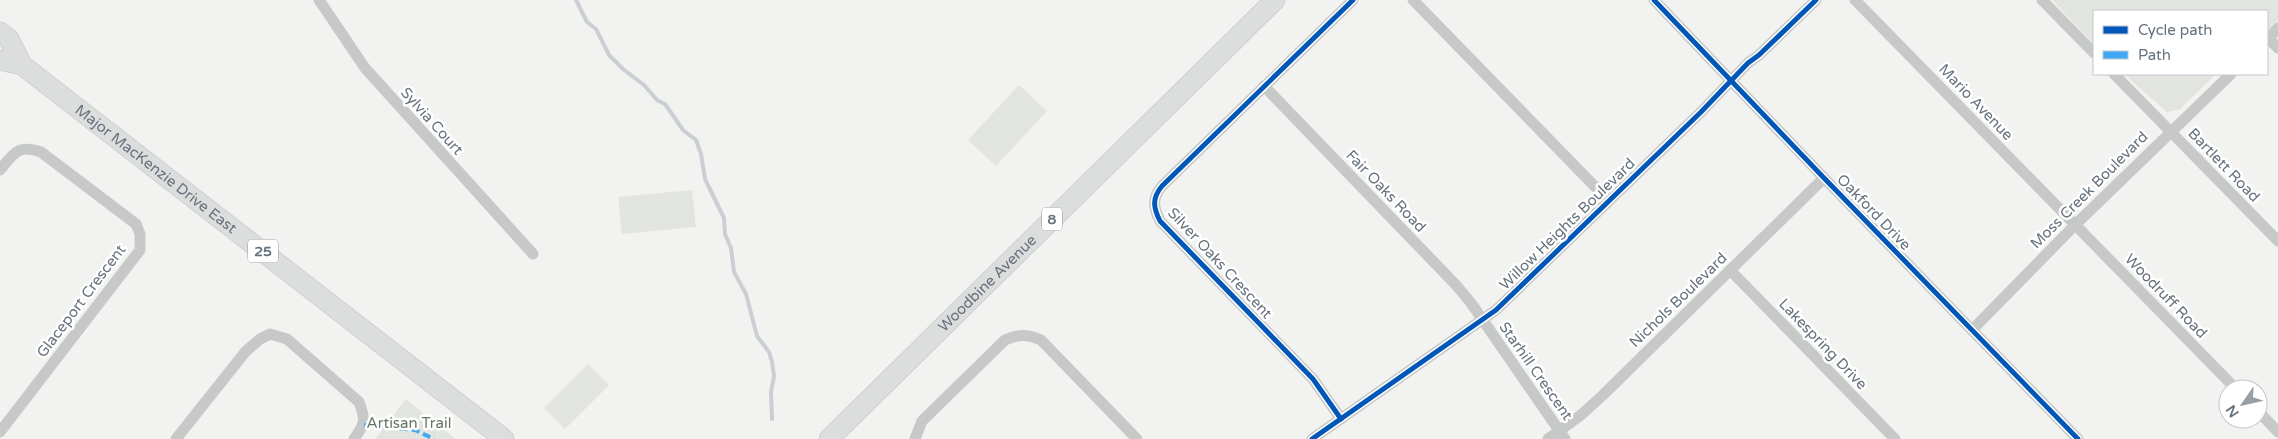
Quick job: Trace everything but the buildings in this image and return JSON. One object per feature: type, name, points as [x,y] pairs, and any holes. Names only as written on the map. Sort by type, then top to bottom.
[{"type":"main road","name":"Woodbine Avenue","points":[[828,439],[1276,0]]},
{"type":"main road","name":"Major MacKenzie Drive East","points":[[0,32],[9,40],[22,64],[504,439]]},
{"type":"main road","name":"Major MacKenzie Drive East","points":[[0,60],[22,64]]},
{"type":"street","name":"Sylvia Court","points":[[319,0],[365,68],[533,254]]},
{"type":"street","name":"Silver Oaks Crescent","points":[[1340,419],[1313,379],[1160,221],[1154,203],[1156,194],[1162,186],[1353,0]]},
{"type":"street","points":[[1413,0],[1609,201]]},
{"type":"street","name":"Oakford Drive","points":[[1654,0],[2078,439]]},
{"type":"street","name":"Willow Heights Boulevard","points":[[1312,439],[1483,320],[1512,296],[1701,112],[1730,80],[1816,0]]},
{"type":"street","name":"Mario Avenue","points":[[1855,0],[2075,225]]},
{"type":"street","points":[[2042,0],[2093,52]]},
{"type":"street","points":[[2268,38],[2278,28]]},
{"type":"street","points":[[2268,40],[2278,48]]},
{"type":"street","name":"Bartlett Road","points":[[2115,75],[2278,241]]},
{"type":"street","name":"Moss Creek Boulevard","points":[[1972,330],[2170,131],[2230,75]]},
{"type":"street","name":"Fair Oaks Road","points":[[1264,86],[1442,270],[1471,303],[1483,320]]},
{"type":"street","name":"Glaceport Crescent","points":[[0,170],[14,152],[27,147],[41,152],[136,224],[140,250],[0,432]]},
{"type":"street","name":"Nichols Boulevard","points":[[1548,439],[1563,435],[1824,178]]},
{"type":"street","name":"Woodruff Road","points":[[2075,225],[2226,379]]},
{"type":"street","name":"Lakespring Drive","points":[[1730,270],[1895,439]]},
{"type":"street","name":"Starhill Crescent","points":[[1483,320],[1563,435]]},
{"type":"street","points":[[176,439],[246,350],[270,334],[286,339],[359,402],[363,412],[364,426],[354,439]]},
{"type":"street","points":[[915,439],[922,421],[1005,340],[1015,335],[1024,335],[1040,340],[1137,439]]},
{"type":"street","points":[[2268,422],[2278,432]]},
{"type":"green space","points":[[2052,0],[2278,0],[2278,20],[2268,30],[2268,10],[2093,10],[2093,43]]},
{"type":"green space","points":[[2125,75],[2215,75],[2179,110],[2167,112]]},
{"type":"green space","points":[[1019,85],[1047,111],[996,166],[968,140]]},
{"type":"green space","points":[[692,190],[696,227],[622,234],[618,197]]},
{"type":"green space","points":[[588,364],[609,385],[565,429],[544,408]]},
{"type":"green space","name":"Artisan Trail","points":[[406,399],[455,439],[375,439]]},
{"type":"waterway","points":[[576,0],[587,22],[596,29],[609,55],[623,69],[644,85],[657,100],[665,104],[683,130],[696,140],[701,154],[705,179],[724,218],[725,234],[731,248],[734,272],[746,294],[757,336],[769,352],[772,362],[774,376],[771,392],[772,419]]},
{"type":"marked path","points":[[364,425],[415,430],[434,439]]},
{"type":"cycle path","points":[[1341,419],[1313,379],[1160,221],[1156,211],[1155,199],[1162,186],[1353,0]]},
{"type":"cycle path","points":[[1654,0],[2078,439]]},
{"type":"cycle path","points":[[1312,439],[1496,310],[1701,112],[1748,63],[1759,55],[1816,0]]}]
